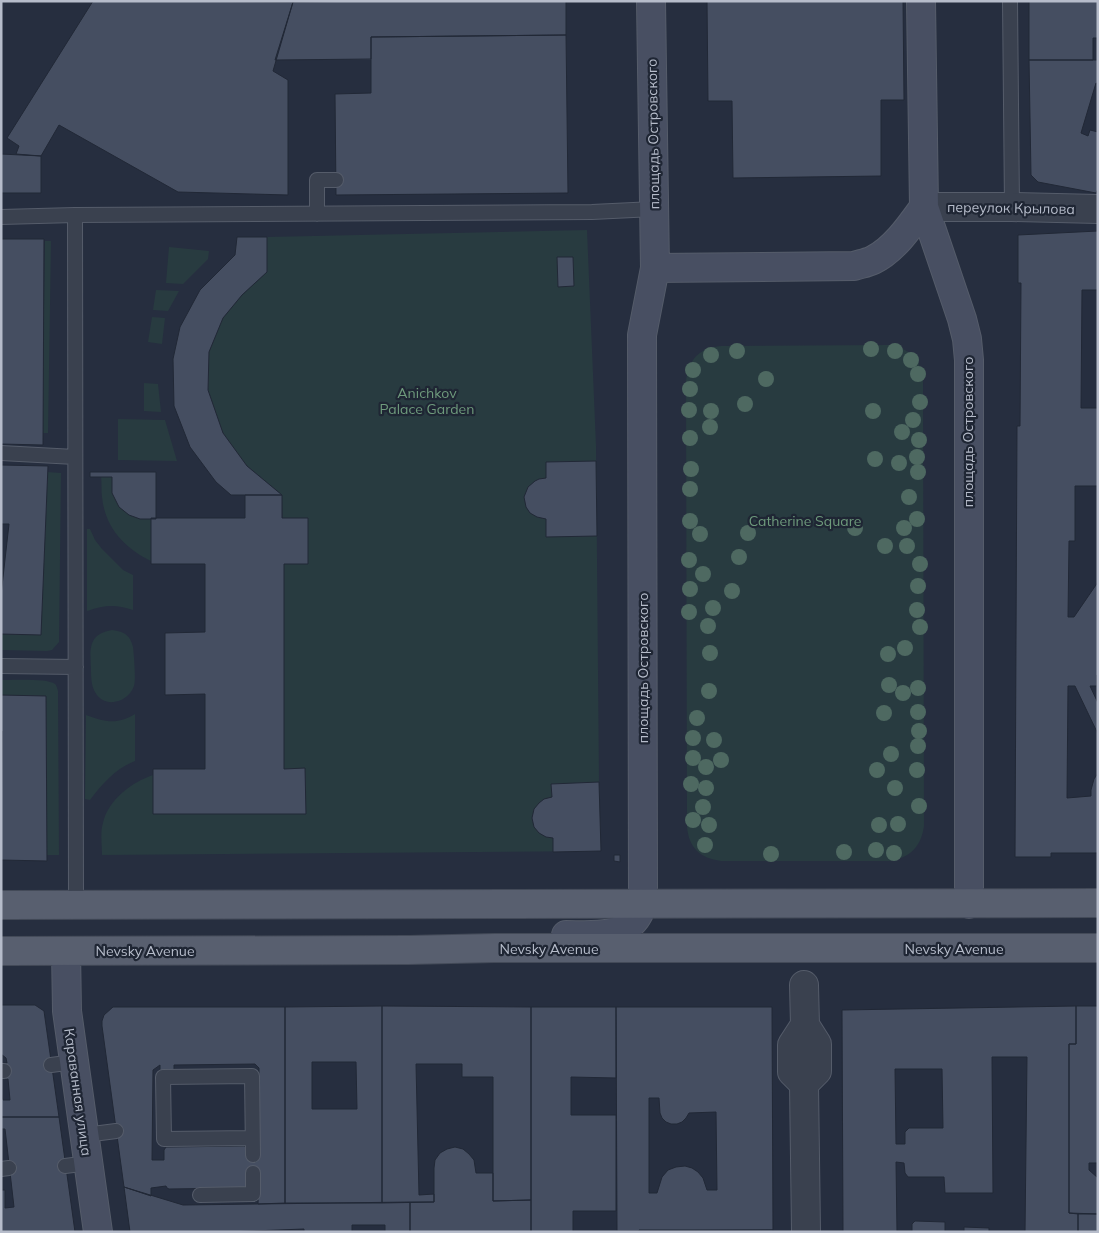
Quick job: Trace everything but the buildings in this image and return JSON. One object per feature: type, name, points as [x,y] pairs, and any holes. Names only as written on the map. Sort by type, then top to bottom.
[{"type":"main road","points":[[1,906],[1098,903]]},
{"type":"main road","name":"Nevsky Avenue","points":[[1,951],[494,948],[1098,948]]},
{"type":"street","name":"площадь Островского","points":[[643,904],[642,335],[655,268],[652,1]]},
{"type":"street","name":"площадь Островского","points":[[921,1],[924,207],[962,319],[968,360],[969,904]]},
{"type":"street","name":"переулок Крылова","points":[[924,207],[1012,207],[1091,204]]},
{"type":"street","points":[[655,268],[854,266],[873,260],[892,247],[924,207]]},
{"type":"street","points":[[494,948],[538,935],[599,935],[614,933],[627,928],[637,918],[643,904]]},
{"type":"street","name":"Караванная улица","points":[[66,951],[67,1011],[63,1064],[85,1135],[77,1164],[98,1232]]},
{"type":"street","points":[[804,985],[804,1024],[792,1045],[792,1072],[804,1084],[806,1232]]},
{"type":"lane","points":[[1010,1],[1012,207]]},
{"type":"lane","points":[[317,214],[317,180],[336,180]]},
{"type":"lane","points":[[1,217],[654,210]]},
{"type":"lane","points":[[75,215],[76,905]]},
{"type":"lane","points":[[1,453],[75,456]]},
{"type":"lane","points":[[1,666],[76,667]]},
{"type":"lane","points":[[252,1138],[164,1139],[158,1125],[163,1077],[252,1076],[253,1155]]},
{"type":"lane","points":[[85,1135],[116,1131]]},
{"type":"lane","points":[[200,1195],[253,1194],[253,1173]]},
{"type":"green space","name":"Anichkov Palace Garden","points":[[587,230],[596,446],[601,851],[102,855],[102,827],[110,807],[129,787],[153,775],[153,814],[306,814],[305,769],[284,769],[282,495],[247,466],[223,433],[208,390],[209,352],[223,318],[242,295],[267,272],[267,237]]},
{"type":"green space","points":[[45,241],[51,241],[48,433],[42,433]]},
{"type":"green space","points":[[169,247],[209,251],[208,259],[183,284],[166,283]]},
{"type":"green space","points":[[156,290],[179,291],[168,311],[153,310]]},
{"type":"green space","points":[[152,317],[165,318],[162,344],[148,342]]},
{"type":"green space","name":"Catherine Square","points":[[889,345],[903,349],[917,360],[923,380],[924,826],[920,840],[909,854],[889,861],[714,860],[697,851],[690,841],[687,827],[687,373],[696,356],[713,347]]},
{"type":"green space","points":[[144,383],[158,384],[161,412],[144,411]]},
{"type":"green space","points":[[118,419],[165,420],[177,461],[118,460]]},
{"type":"green space","points":[[47,472],[61,473],[59,642],[52,650],[47,651],[1,650],[1,634],[41,635]]},
{"type":"green space","points":[[101,477],[112,477],[119,502],[126,512],[140,518],[151,518],[151,561],[132,550],[112,527],[104,508]]},
{"type":"green space","points":[[87,529],[90,529],[102,549],[123,570],[133,575],[133,610],[110,606],[87,611]]},
{"type":"green space","points":[[112,630],[124,633],[130,640],[133,647],[135,667],[134,686],[131,692],[116,702],[104,701],[99,697],[95,692],[91,678],[90,655],[92,644],[98,635]]},
{"type":"green space","points":[[1,680],[45,681],[55,684],[57,687],[59,855],[47,855],[46,696],[1,695]]},
{"type":"green space","points":[[135,714],[135,761],[121,768],[110,777],[90,800],[85,799],[86,715],[117,721]]}]
